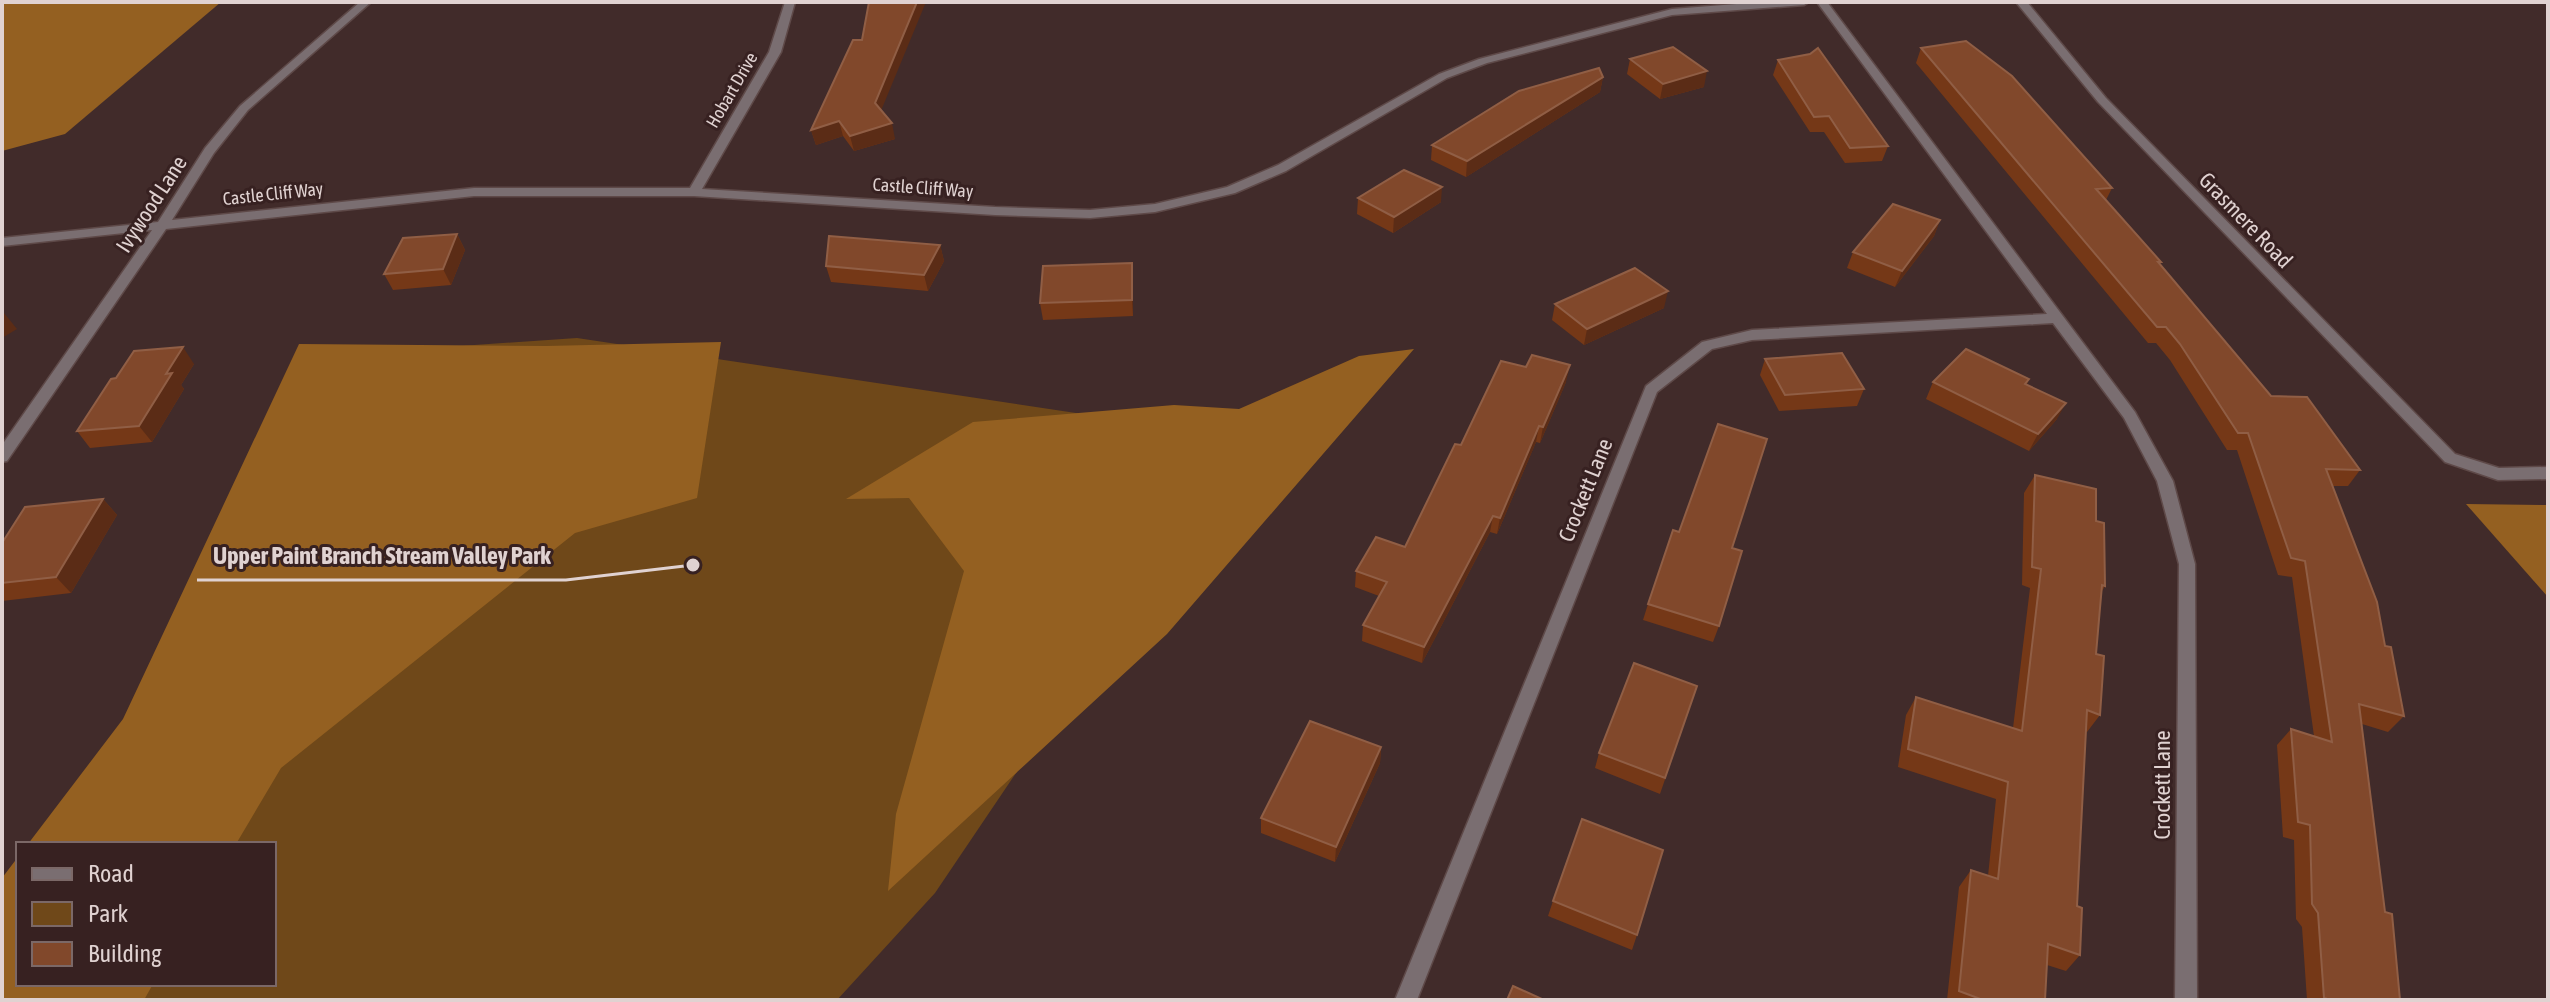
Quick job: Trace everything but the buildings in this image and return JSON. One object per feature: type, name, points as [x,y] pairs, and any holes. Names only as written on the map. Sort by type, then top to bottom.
[{"type":"street","name":"Ivywood Lane","points":[[2,457],[164,222],[209,151],[244,108],[366,2]]},
{"type":"street","name":"Hobart Drive","points":[[694,192],[775,52],[790,2]]},
{"type":"street","name":"Castle Cliff Way","points":[[2,242],[164,222],[474,192],[694,192],[1090,214],[1155,208],[1231,190],[1282,168],[1443,76],[1483,61],[1672,12],[1804,2]]},
{"type":"street","name":"Crockett Lane","points":[[1822,2],[2130,416],[2165,481],[2187,564],[2186,1000]]},
{"type":"street","name":"Grasmere Road","points":[[2021,2],[2102,100],[2450,458],[2498,474],[2548,473]]},
{"type":"street","name":"Crockett Lane","points":[[1406,1000],[1651,389],[1707,345],[1752,335],[2057,318]]},
{"type":"green space","points":[[577,338],[1242,438],[935,893],[837,1000],[2,1000],[2,891],[16,986],[276,986],[276,842],[41,842],[161,692],[345,354]]},
{"type":"shaded area","points":[[2,2],[221,2],[65,134],[2,151]]},
{"type":"shaded area","points":[[721,342],[697,498],[575,533],[281,768],[237,842],[30,842],[123,719],[299,344],[546,346]]},
{"type":"shaded area","points":[[1414,349],[1167,634],[888,891],[896,814],[964,571],[909,498],[846,499],[973,422],[1174,405],[1239,409],[1359,356]]},
{"type":"shaded area","points":[[2466,504],[2548,505],[2548,597]]},
{"type":"shaded area","points":[[16,860],[16,986],[152,986],[144,1000],[2,1000],[2,878]]},
{"type":"place","name":"Upper Paint Branch Stream Valley Park","points":[[693,565]]}]
